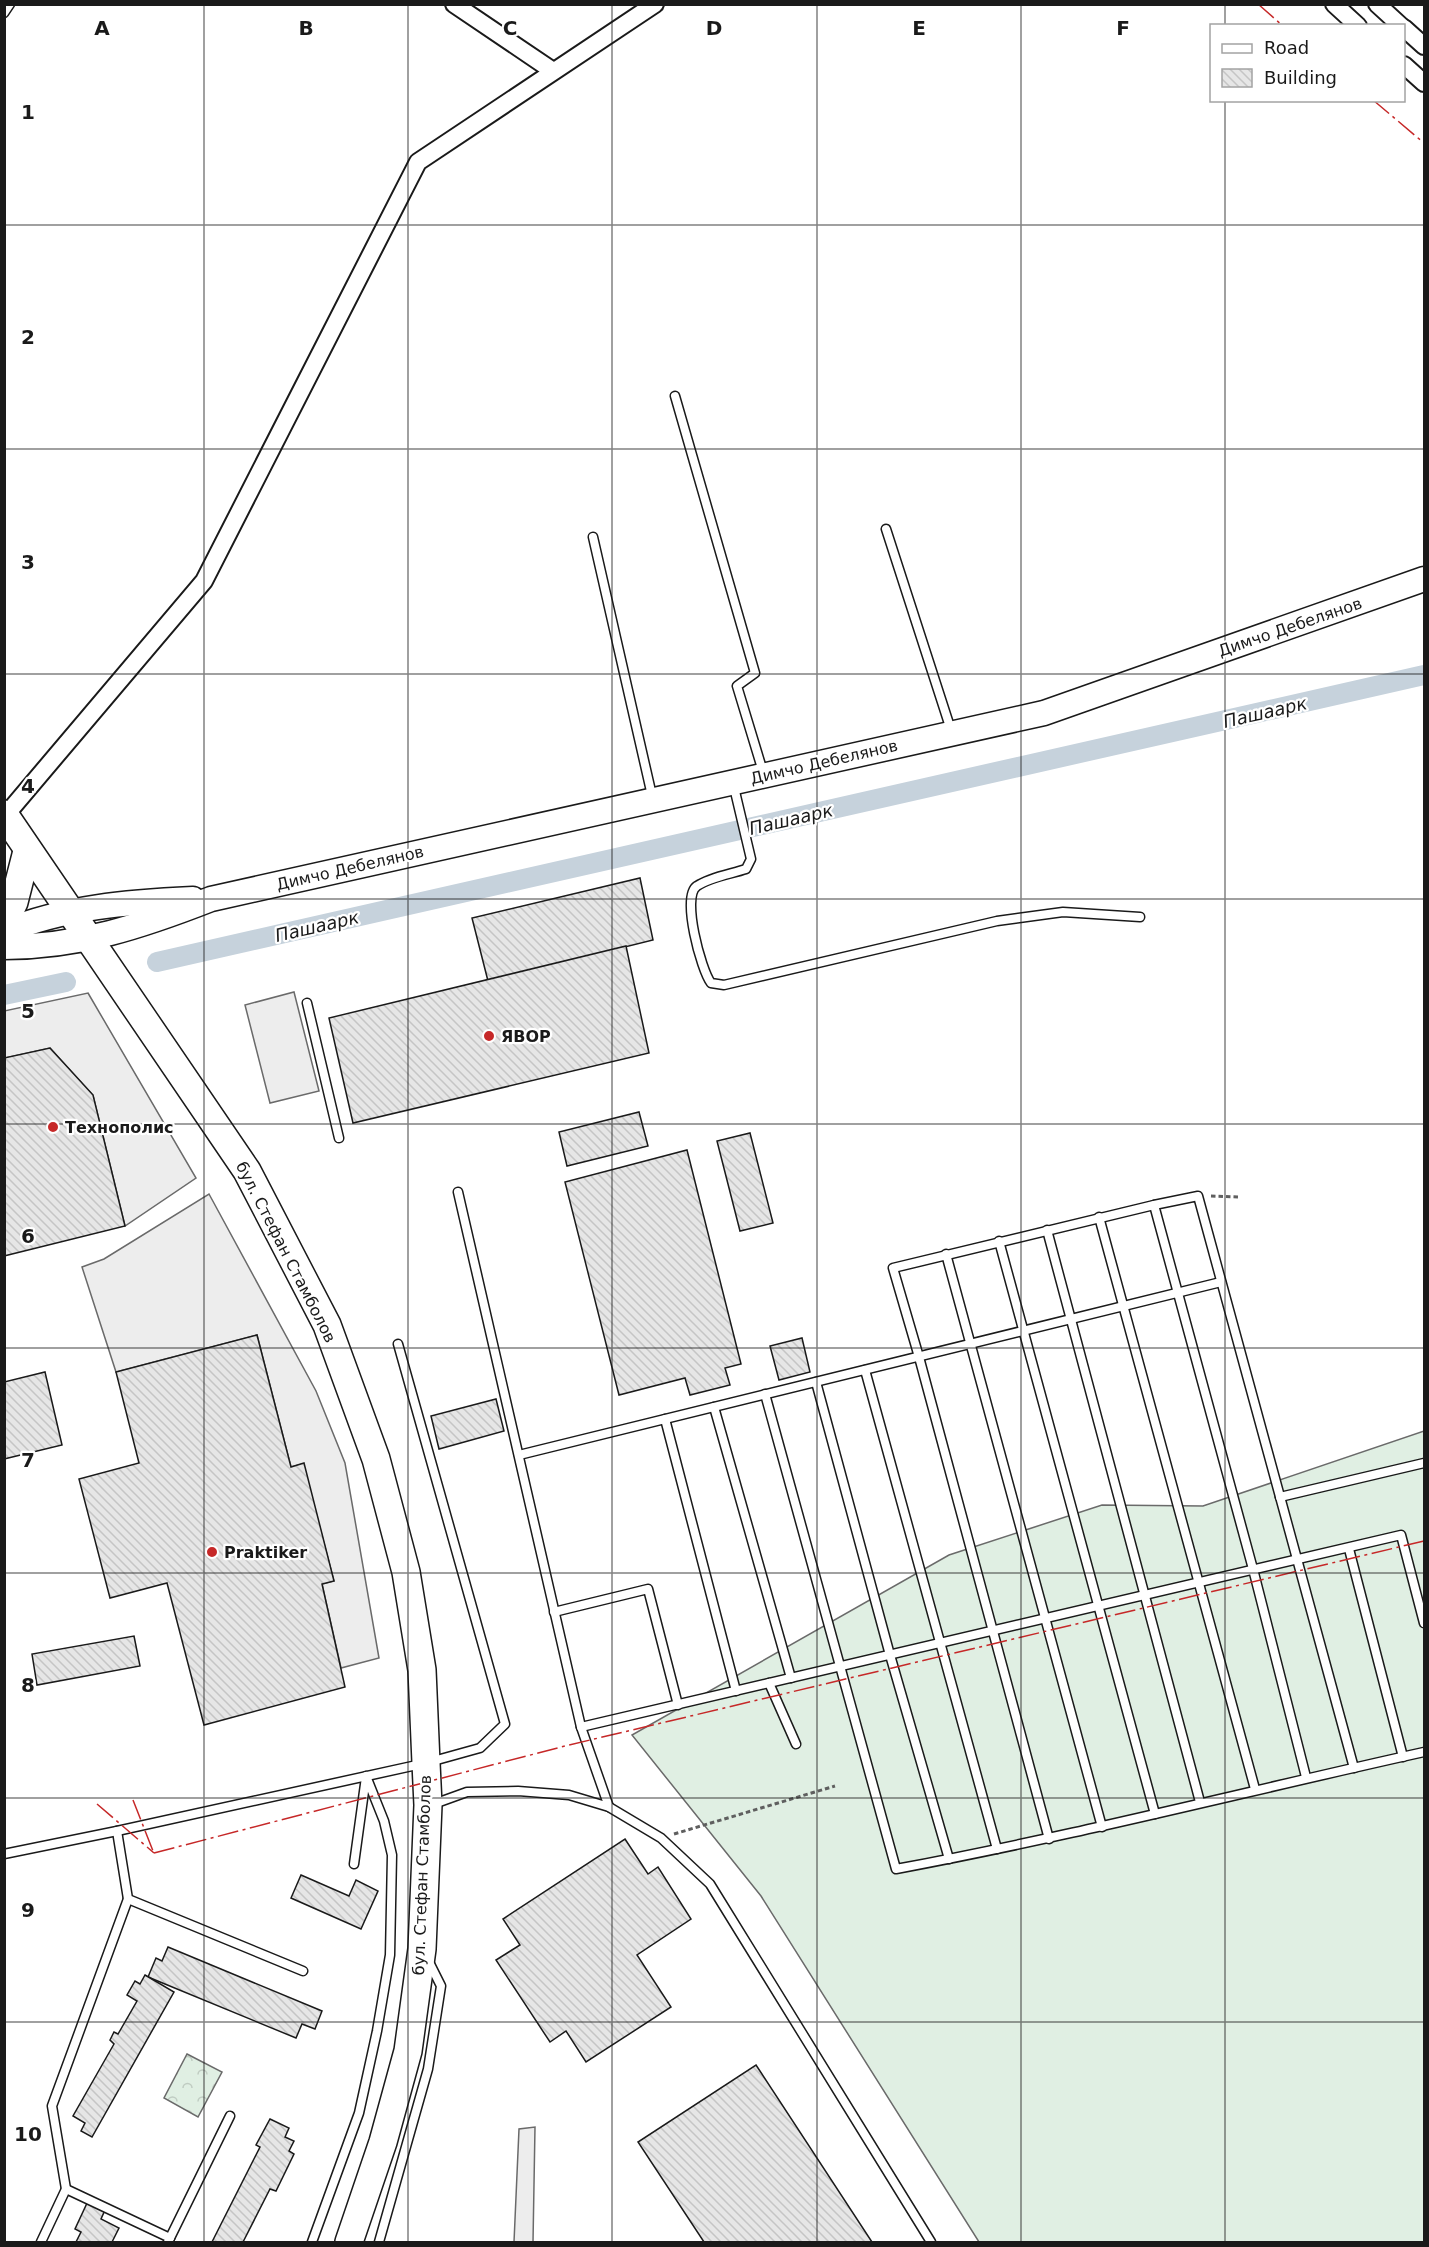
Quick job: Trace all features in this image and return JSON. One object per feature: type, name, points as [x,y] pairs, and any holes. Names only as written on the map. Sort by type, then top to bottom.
[{"type":"main road","name":"бул. Стефан Стамболов","points":[[5,815],[27,851],[247,1171],[327,1325],[376,1459],[406,1572],[422,1670],[428,1805],[422,1949],[408,2050],[382,2142],[349,2242]]},
{"type":"main road","points":[[4,923],[14,902],[27,851]]},
{"type":"street","points":[[454,4],[553,71]]},
{"type":"street","points":[[5,815],[204,581],[418,162],[655,4]]},
{"type":"street","points":[[1334,4],[1356,24]]},
{"type":"street","points":[[1377,4],[1399,24]]},
{"type":"street","points":[[1405,29],[1425,46]]},
{"type":"street","points":[[1405,66],[1425,83]]},
{"type":"street","name":"Димчо Дебелянов","points":[[4,947],[58,945],[89,939],[148,923],[210,899],[1044,713],[1425,579]]},
{"type":"street","name":"Димчо Дебелянов","points":[[4,932],[70,913],[132,901],[210,899]]},
{"type":"lane","points":[[4,13],[10,4]]},
{"type":"lane","points":[[675,396],[755,673],[737,686],[764,776]]},
{"type":"lane","points":[[886,529],[952,734]]},
{"type":"lane","points":[[593,537],[653,800]]},
{"type":"lane","points":[[732,782],[750,859],[746,869],[696,886],[691,894],[696,940],[704,974],[711,983],[724,985],[997,921],[1063,912],[1140,916]]},
{"type":"lane","points":[[307,1003],[339,1138]]},
{"type":"lane","points":[[458,1192],[581,1727],[609,1807]]},
{"type":"lane","points":[[1049,1839],[893,1268],[1099,1217],[1198,1196],[1354,1768]]},
{"type":"lane","points":[[1154,1205],[1253,1569],[1306,1777]]},
{"type":"lane","points":[[1099,1217],[1255,1789]]},
{"type":"lane","points":[[1047,1230],[1200,1802]]},
{"type":"lane","points":[[999,1241],[1155,1814]]},
{"type":"lane","points":[[946,1254],[1102,1827]]},
{"type":"lane","points":[[519,1455],[1221,1282]]},
{"type":"lane","points":[[4,1854],[117,1832],[426,1763],[480,1748],[505,1724],[398,1344]]},
{"type":"lane","points":[[866,1370],[997,1849]]},
{"type":"lane","points":[[816,1382],[890,1655],[949,1859]]},
{"type":"lane","points":[[765,1394],[896,1869],[1049,1839],[1306,1777],[1425,1752]]},
{"type":"lane","points":[[714,1407],[791,1678]]},
{"type":"lane","points":[[664,1419],[736,1691]]},
{"type":"lane","points":[[1280,1497],[1425,1463]]},
{"type":"lane","points":[[581,1727],[1253,1569],[1349,1549],[1401,1534],[1425,1623]]},
{"type":"lane","points":[[1349,1549],[1403,1757]]},
{"type":"lane","points":[[554,1612],[648,1589],[678,1705]]},
{"type":"lane","points":[[769,1683],[796,1744]]},
{"type":"lane","points":[[354,1864],[366,1776]]},
{"type":"lane","points":[[312,2242],[359,2114],[390,1955],[392,1855],[384,1821],[366,1776]]},
{"type":"lane","points":[[428,1805],[468,1792],[518,1791],[569,1795],[609,1807],[661,1838],[710,1884],[931,2242]]},
{"type":"lane","points":[[41,2242],[66,2188],[52,2106],[129,1899],[117,1832]]},
{"type":"lane","points":[[129,1899],[303,1971]]},
{"type":"lane","points":[[379,2242],[428,2069],[441,1986],[422,1949]]},
{"type":"lane","points":[[66,2188],[169,2240],[230,2116]]},
{"type":"path","points":[[1198,1196],[1239,1197]]},
{"type":"path","points":[[661,1838],[835,1786]]},
{"type":"green space","points":[[1424,1431],[1424,2242],[979,2242],[761,1896],[632,1735],[949,1555],[1102,1505],[1203,1506]]},
{"type":"green space","points":[[187,2054],[222,2072],[198,2117],[164,2098]]},
{"type":"shaded area","points":[[294,992],[319,1091],[270,1103],[245,1005]]},
{"type":"shaded area","points":[[88,993],[196,1178],[125,1226],[93,1095],[50,1048],[5,1058],[4,1011]]},
{"type":"shaded area","points":[[209,1194],[316,1391],[345,1463],[379,1658],[341,1668],[322,1584],[334,1581],[303,1464],[291,1467],[257,1335],[116,1372],[82,1267],[104,1259]]},
{"type":"shaded area","points":[[535,2127],[533,2242],[514,2242],[519,2129]]},
{"type":"building","points":[[640,878],[653,940],[488,981],[472,918]]},
{"type":"building","name":"ЯВОР","points":[[626,946],[649,1053],[353,1123],[329,1018]]},
{"type":"building","name":"Технополис","points":[[50,1048],[93,1095],[125,1226],[4,1256],[4,1058]]},
{"type":"building","points":[[639,1112],[648,1146],[567,1166],[559,1132]]},
{"type":"building","points":[[750,1133],[773,1223],[740,1231],[717,1141]]},
{"type":"building","points":[[687,1150],[741,1364],[725,1368],[730,1385],[690,1395],[685,1378],[619,1395],[565,1182]]},
{"type":"building","name":"Praktiker","points":[[257,1335],[291,1467],[304,1463],[334,1581],[322,1584],[345,1687],[204,1725],[167,1583],[110,1598],[79,1479],[139,1463],[116,1372]]},
{"type":"building","points":[[802,1338],[810,1372],[779,1380],[770,1346]]},
{"type":"building","points":[[45,1372],[62,1445],[4,1459],[4,1382]]},
{"type":"building","points":[[496,1399],[504,1431],[439,1449],[431,1416]]},
{"type":"building","points":[[134,1636],[140,1666],[37,1685],[32,1654]]},
{"type":"building","points":[[625,1839],[648,1874],[658,1867],[691,1919],[637,1955],[671,2007],[586,2062],[566,2031],[550,2042],[496,1960],[520,1945],[503,1919]]},
{"type":"building","points":[[301,1875],[349,1896],[356,1880],[378,1891],[361,1929],[291,1898]]},
{"type":"building","points":[[168,1947],[322,2011],[315,2029],[302,2024],[296,2038],[148,1977],[156,1958],[162,1961]]},
{"type":"building","points":[[145,1975],[174,1992],[92,2137],[81,2131],[85,2123],[73,2116],[114,2044],[110,2040],[114,2032],[118,2034],[137,2001],[127,1995],[135,1981],[140,1984]]},
{"type":"building","points":[[756,2065],[872,2242],[704,2242],[638,2142]]},
{"type":"building","points":[[270,2119],[289,2128],[285,2137],[294,2141],[289,2151],[294,2154],[276,2191],[270,2189],[243,2242],[212,2242],[260,2147],[256,2145]]},
{"type":"building","points":[[88,2201],[105,2210],[101,2219],[119,2228],[112,2242],[76,2242],[81,2232],[75,2229]]},
{"type":"waterway","name":"Пашаарк","points":[[157,962],[1424,675]]},
{"type":"waterway","name":"Пашаарк","points":[[4,995],[66,982]]},
{"type":"power","points":[[1258,4],[1281,24]]},
{"type":"power","points":[[1375,102],[1424,143]]},
{"type":"power","points":[[154,1853],[565,1746],[1424,1541]]},
{"type":"power","points":[[133,1800],[153,1851]]},
{"type":"power","points":[[97,1804],[154,1853]]},
{"type":"place","name":"ЯВОР","points":[[489,1036]]},
{"type":"place","name":"Технополис","points":[[53,1127]]},
{"type":"place","name":"Praktiker","points":[[212,1552]]}]
